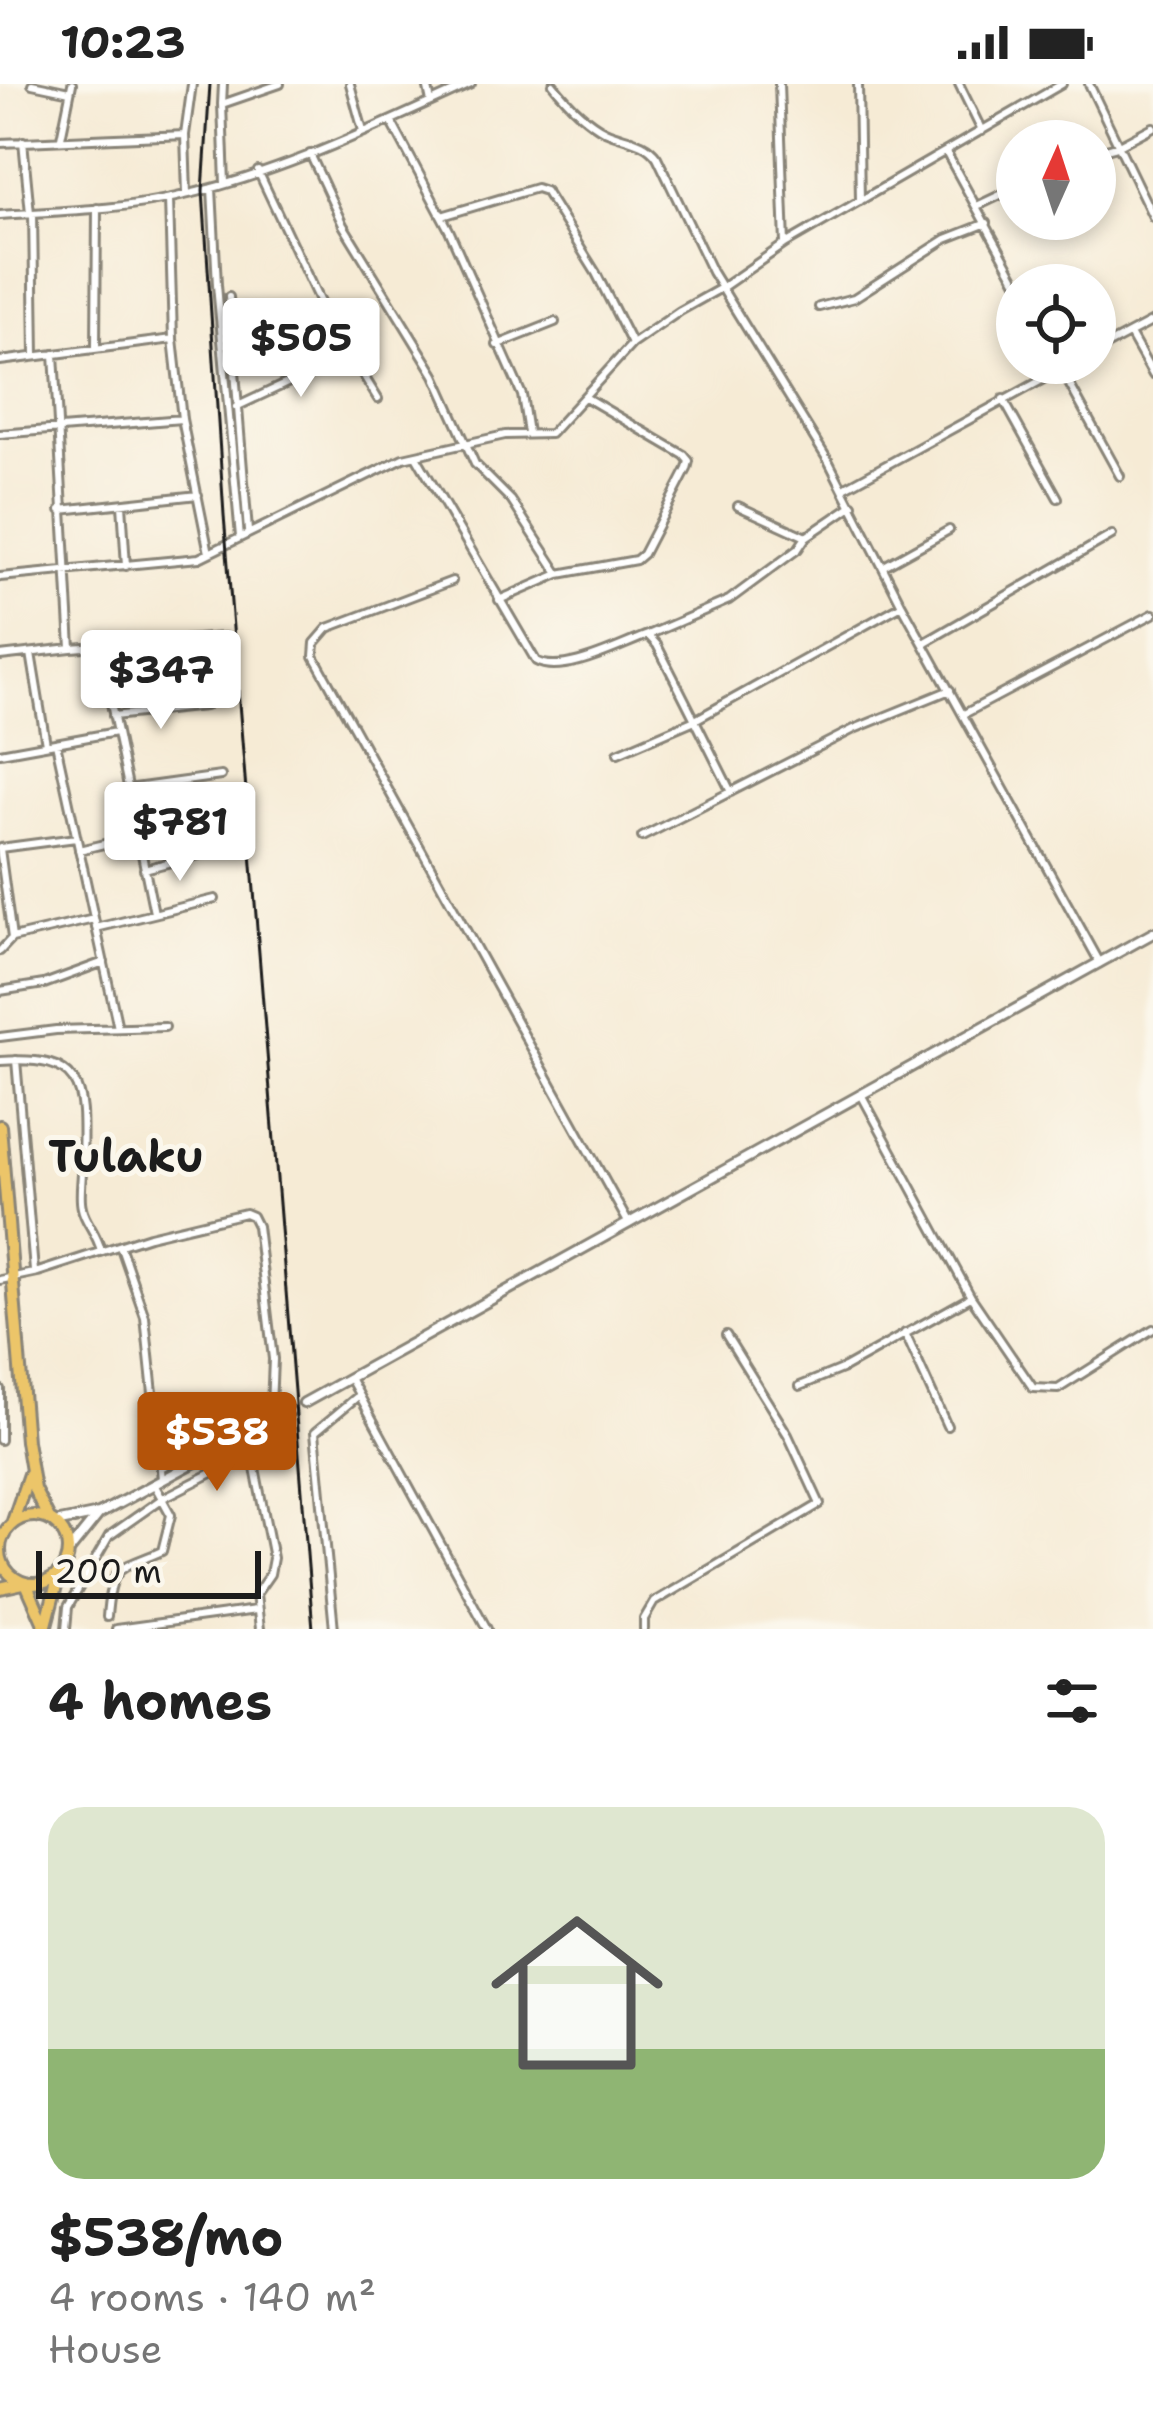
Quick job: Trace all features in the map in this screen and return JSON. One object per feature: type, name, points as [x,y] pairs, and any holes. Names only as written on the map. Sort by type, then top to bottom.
[{"type":"main road","points":[[0,1126],[6,1279],[29,1470],[37,1497],[65,1535],[68,1551],[45,1627]]},
{"type":"main road","points":[[29,1470],[0,1546],[5,1568],[25,1583],[45,1627]]},
{"type":"main road","points":[[5,1533],[25,1517],[52,1521]]},
{"type":"main road","points":[[0,1588],[45,1582],[61,1572]]},
{"type":"street","points":[[32,84],[71,88],[62,138]]},
{"type":"street","points":[[187,195],[185,135],[192,84]]},
{"type":"street","points":[[223,84],[225,184]]},
{"type":"street","points":[[223,104],[280,84]]},
{"type":"street","points":[[350,84],[363,131]]},
{"type":"street","points":[[427,84],[431,102]]},
{"type":"street","points":[[0,215],[187,195],[310,154],[471,84]]},
{"type":"street","points":[[553,84],[585,118],[650,148],[723,287],[844,488],[902,605],[1100,963]]},
{"type":"street","points":[[778,84],[785,244]]},
{"type":"street","points":[[858,84],[860,201]]},
{"type":"street","points":[[959,84],[982,131]]},
{"type":"street","points":[[0,577],[190,560],[391,463],[466,443],[550,434],[632,344],[785,244],[1062,84]]},
{"type":"street","points":[[1088,84],[1153,217]]},
{"type":"street","points":[[391,121],[442,217],[522,394],[528,433]]},
{"type":"street","points":[[1117,146],[1153,127]]},
{"type":"street","points":[[0,143],[185,135]]},
{"type":"street","points":[[23,141],[32,213],[35,356]]},
{"type":"street","points":[[946,152],[1008,264]]},
{"type":"street","points":[[310,154],[343,225],[435,376],[479,471],[512,500],[559,574]]},
{"type":"street","points":[[258,171],[298,262],[379,400]]},
{"type":"street","points":[[212,188],[240,537]]},
{"type":"street","points":[[442,217],[536,188],[544,191],[596,273],[632,344]]},
{"type":"street","points":[[977,206],[996,197]]},
{"type":"street","points":[[169,199],[173,340],[182,418],[209,553]]},
{"type":"street","points":[[96,350],[97,208]]},
{"type":"street","points":[[819,308],[854,298],[946,239],[987,224]]},
{"type":"street","points":[[229,297],[248,531]]},
{"type":"street","points":[[1116,341],[1153,321]]},
{"type":"street","points":[[497,345],[555,322]]},
{"type":"street","points":[[1130,334],[1153,375]]},
{"type":"street","points":[[0,361],[173,340]]},
{"type":"street","points":[[54,354],[71,648]]},
{"type":"street","points":[[236,407],[348,354]]},
{"type":"street","points":[[844,488],[1031,384]]},
{"type":"street","points":[[1076,384],[1120,476]]},
{"type":"street","points":[[500,600],[559,574],[636,560],[688,461],[684,454],[585,397]]},
{"type":"street","points":[[1003,399],[1058,498]]},
{"type":"street","points":[[0,434],[182,418]]},
{"type":"street","points":[[416,455],[536,661],[544,666],[562,666],[729,600],[799,549],[806,536],[853,505]]},
{"type":"street","points":[[62,510],[198,495]]},
{"type":"street","points":[[122,504],[126,566]]},
{"type":"street","points":[[738,506],[806,536]]},
{"type":"street","points":[[884,566],[949,530]]},
{"type":"street","points":[[924,643],[1112,535]]},
{"type":"street","points":[[452,581],[328,628],[315,643],[314,656],[629,1224]]},
{"type":"street","points":[[618,753],[695,720],[902,605]]},
{"type":"street","points":[[964,715],[1153,614]]},
{"type":"street","points":[[648,635],[658,645],[731,792]]},
{"type":"street","points":[[0,656],[225,637]]},
{"type":"street","points":[[99,645],[154,913]]},
{"type":"street","points":[[31,652],[46,745]]},
{"type":"street","points":[[642,837],[854,729],[950,690]]},
{"type":"street","points":[[113,716],[206,706]]},
{"type":"street","points":[[0,753],[116,732]]},
{"type":"street","points":[[56,743],[118,1028]]},
{"type":"street","points":[[127,789],[221,776]]},
{"type":"street","points":[[79,850],[137,836]]},
{"type":"street","points":[[12,938],[0,849],[76,838]]},
{"type":"street","points":[[144,869],[210,852]]},
{"type":"street","points":[[0,951],[12,938],[215,899]]},
{"type":"street","points":[[304,1403],[1153,933]]},
{"type":"street","points":[[0,991],[44,984],[104,962]]},
{"type":"street","points":[[0,1037],[165,1027]]},
{"type":"street","points":[[16,1060],[34,1273]]},
{"type":"street","points":[[0,1061],[51,1061],[74,1078],[82,1209],[96,1230],[101,1252]]},
{"type":"street","points":[[862,1096],[971,1298],[1033,1388],[1058,1389],[1153,1330]]},
{"type":"street","points":[[6,1279],[149,1236],[245,1214],[257,1226],[273,1359],[271,1408],[99,1514],[68,1551]]},
{"type":"street","points":[[106,1617],[109,1590],[118,1573],[130,1561],[162,1551],[171,1519],[159,1477],[145,1318],[121,1247]]},
{"type":"street","points":[[800,1386],[844,1368],[971,1298]]},
{"type":"street","points":[[904,1333],[947,1426]]},
{"type":"street","points":[[644,1629],[654,1602],[820,1504],[788,1435],[726,1335]]},
{"type":"street","points":[[350,1378],[487,1629]]},
{"type":"street","points":[[0,1389],[0,1441]]},
{"type":"street","points":[[334,1629],[315,1432],[360,1395]]},
{"type":"street","points":[[159,1477],[290,1411]]},
{"type":"street","points":[[248,1433],[273,1558],[270,1574],[256,1594],[260,1629]]},
{"type":"street","points":[[66,1629],[68,1607],[101,1545],[163,1498],[253,1452]]},
{"type":"street","points":[[52,1521],[99,1514]]},
{"type":"street","points":[[116,1629],[256,1610]]},
{"type":"railway","points":[[210,84],[203,191],[224,515],[313,1629]]},
{"type":"district","name":"Tulaku","points":[[126,1156]]}]
